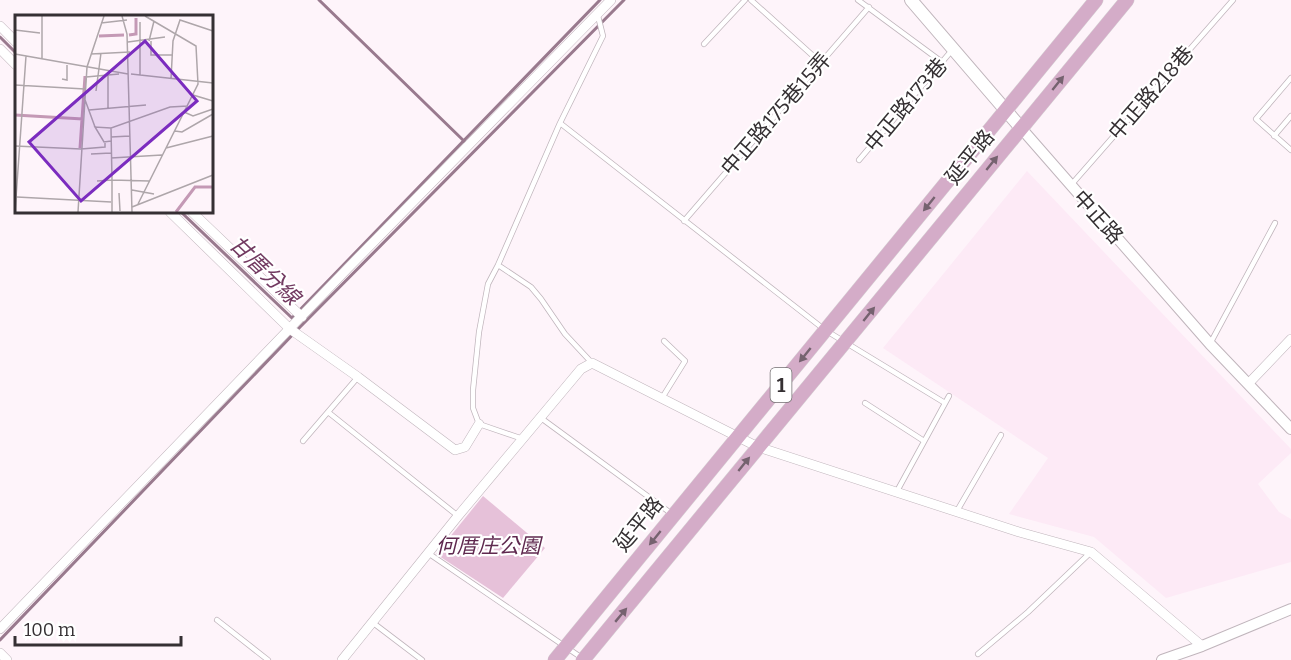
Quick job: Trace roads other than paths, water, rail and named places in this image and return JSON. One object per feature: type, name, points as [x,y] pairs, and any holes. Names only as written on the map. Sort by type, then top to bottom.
[{"type":"main road","name":"中正路","points":[[910,0],[1021,128]]},
{"type":"main road","name":"延平路","points":[[555,660],[1096,0]]},
{"type":"main road","name":"延平路","points":[[584,660],[1127,0]]},
{"type":"street","points":[[0,629],[611,0]]},
{"type":"street","points":[[0,26],[15,41]]},
{"type":"street","points":[[0,49],[15,64]]},
{"type":"street","name":"中正路","points":[[1021,128],[1210,344],[1291,429]]},
{"type":"street","points":[[171,213],[290,329],[358,376],[455,450],[465,447],[478,424]]},
{"type":"street","points":[[193,213],[302,317]]},
{"type":"street","points":[[1249,383],[1291,339]]},
{"type":"street","points":[[342,660],[581,369],[592,363],[758,447],[956,512],[1091,552],[1202,646]]},
{"type":"street","points":[[1162,660],[1291,609]]},
{"type":"street","points":[[0,653],[7,660]]},
{"type":"lane","points":[[704,44],[745,0]]},
{"type":"lane","points":[[750,0],[820,63]]},
{"type":"lane","points":[[858,0],[942,62]]},
{"type":"lane","name":"中正路218巷","points":[[1070,186],[1233,0]]},
{"type":"lane","name":"中正路175巷15弄","points":[[684,221],[869,7]]},
{"type":"lane","points":[[523,439],[478,424],[473,408],[473,390],[479,332],[488,284],[560,123],[603,36],[597,14]]},
{"type":"lane","name":"中正路173巷","points":[[859,160],[952,49]]},
{"type":"lane","points":[[1291,78],[1256,119],[1291,150]]},
{"type":"lane","points":[[1274,136],[1291,116]]},
{"type":"lane","points":[[560,123],[825,330],[945,403]]},
{"type":"lane","points":[[1210,344],[1275,223]]},
{"type":"lane","points":[[498,265],[531,287],[542,299],[565,334],[592,363]]},
{"type":"lane","points":[[662,398],[685,361],[664,340]]},
{"type":"lane","points":[[303,441],[358,376]]},
{"type":"lane","points":[[896,493],[949,396]]},
{"type":"lane","points":[[865,403],[924,441]]},
{"type":"lane","points":[[327,412],[458,516]]},
{"type":"lane","points":[[541,418],[673,515]]},
{"type":"lane","points":[[956,512],[1001,435]]},
{"type":"lane","points":[[978,654],[1028,612],[1091,552]]},
{"type":"lane","points":[[428,553],[584,660]]},
{"type":"lane","points":[[217,620],[268,660]]},
{"type":"lane","points":[[372,622],[422,660]]},
{"type":"waterway","points":[[319,0],[465,142]]},
{"type":"waterway","points":[[292,318],[600,0]]},
{"type":"waterway","points":[[0,640],[300,327],[624,0]]},
{"type":"waterway","name":"甘厝分線","points":[[0,37],[15,52]]},
{"type":"waterway","name":"甘厝分線","points":[[182,213],[292,318]]},
{"type":"park label","name":"何厝庄公園","points":[[488,546]]}]
